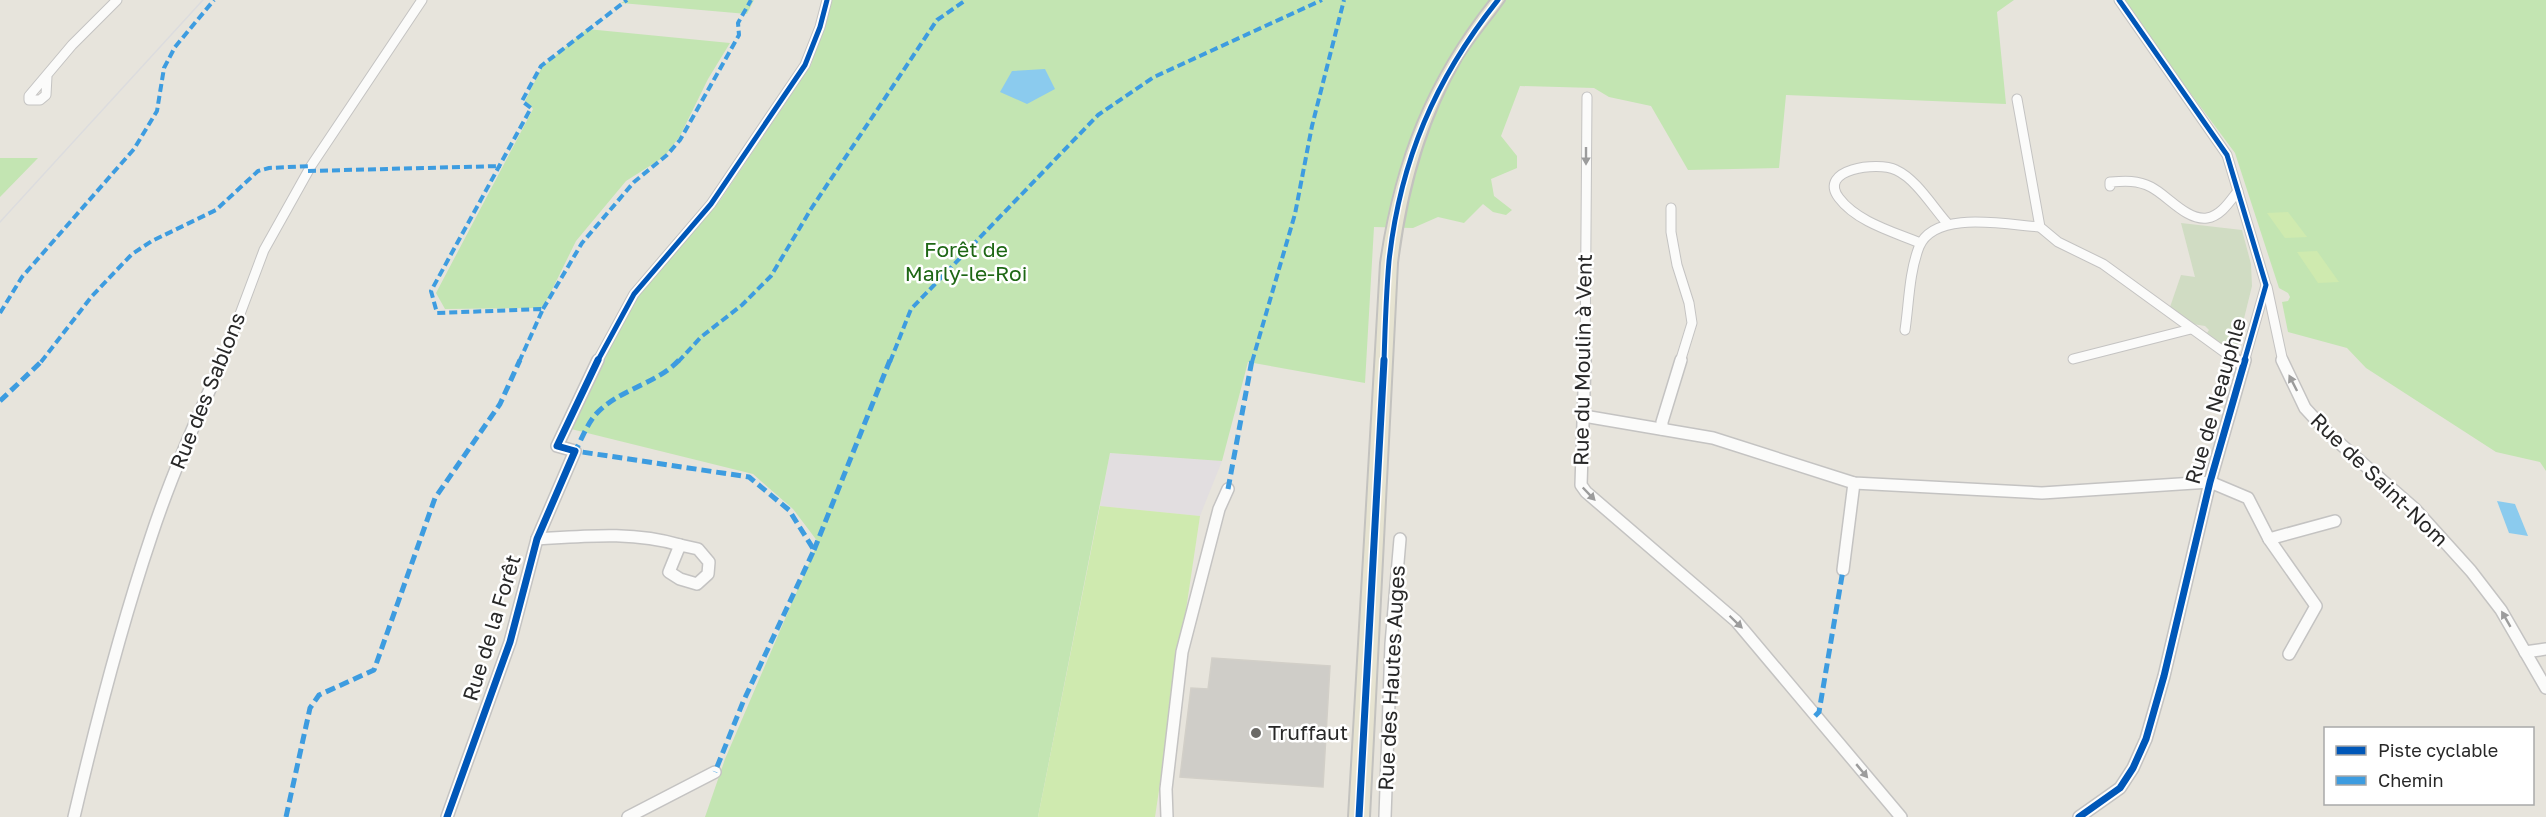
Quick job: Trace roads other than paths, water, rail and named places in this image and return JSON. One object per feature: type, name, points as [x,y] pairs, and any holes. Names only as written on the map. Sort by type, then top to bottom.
[{"type":"main road","points":[[1359,817],[1388,273],[1394,218],[1408,162],[1427,109],[1458,53],[1498,0]]},
{"type":"street","points":[[47,76],[72,45],[117,0]]},
{"type":"street","name":"Rue des Sablons","points":[[74,817],[104,692],[151,536],[188,441],[227,351],[264,250],[310,166],[422,0]]},
{"type":"street","name":"Rue de la Forêt","points":[[447,817],[510,642],[537,539],[575,451],[557,446],[594,368],[634,294],[711,204],[805,65],[820,27],[827,0]]},
{"type":"street","points":[[2119,0],[2227,155],[2266,285]]},
{"type":"street","name":"Rue du Moulin à Vent","points":[[1587,97],[1584,416],[1581,485],[1586,492],[1736,621],[1901,817]]},
{"type":"street","points":[[2017,99],[2040,227]]},
{"type":"street","points":[[1920,243],[1845,205],[1834,192],[1833,185],[1837,178],[1848,171],[1876,165],[1890,167],[1902,174],[1947,223]]},
{"type":"street","points":[[2110,186],[2110,182],[2119,179],[2139,180],[2164,194],[2188,212],[2206,219],[2213,218],[2227,208],[2238,191]]},
{"type":"street","points":[[1662,429],[1662,422],[1692,323],[1689,303],[1677,265],[1671,232],[1671,208]]},
{"type":"street","points":[[1905,330],[1920,243],[1947,223],[2040,227],[2058,242],[2103,264],[2243,365]]},
{"type":"street","name":"Rue de Neauphle","points":[[2079,817],[2120,788],[2142,748],[2164,676],[2210,482],[2266,285]]},
{"type":"street","name":"Rue de Saint-Nom","points":[[2266,285],[2283,364],[2305,408],[2330,434],[2422,517],[2471,572],[2501,610],[2546,688]]},
{"type":"street","points":[[2073,359],[2191,329]]},
{"type":"street","points":[[1584,416],[1713,438],[1854,483],[2042,493],[2210,482],[2248,498],[2269,539],[2316,606],[2289,654]]},
{"type":"street","points":[[1843,570],[1854,483]]},
{"type":"street","points":[[1167,817],[1166,789],[1182,651],[1219,509],[1228,489]]},
{"type":"street","points":[[2269,539],[2335,521]]},
{"type":"street","points":[[537,539],[611,535],[663,539],[680,545]]},
{"type":"street","name":"Rue des Hautes Auges","points":[[1385,817],[1391,644],[1400,539]]},
{"type":"street","points":[[2525,652],[2546,649]]},
{"type":"street","points":[[628,817],[715,772]]},
{"type":"water","points":[[1045,69],[1055,89],[1027,104],[1000,92],[1012,71]]},
{"type":"water","points":[[2497,501],[2515,504],[2528,536],[2509,533]]},
{"type":"tram line","points":[[0,222],[203,0]]},
{"type":"place","name":"Truffaut","points":[[1256,733]]},
{"type":"park label","name":"Forêt de Marly-le-Roi","points":[[966,262]]}]
